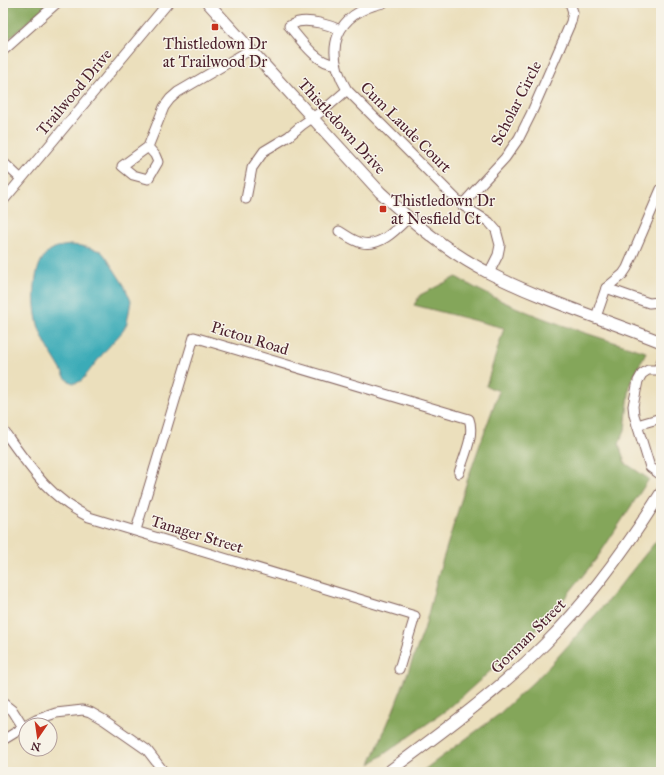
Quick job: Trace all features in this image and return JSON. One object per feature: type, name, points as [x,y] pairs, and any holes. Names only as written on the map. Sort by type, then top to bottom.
[{"type":"main road","name":"Thistledown Drive","points":[[208,3],[380,192],[408,218],[461,258],[488,273],[534,294],[661,342]]},
{"type":"main road","name":"Gorman Street","points":[[388,772],[487,697],[546,643],[578,609],[612,567],[658,505],[661,493]]},
{"type":"street","points":[[3,50],[57,3]]},
{"type":"street","name":"Trailwood Drive","points":[[3,201],[168,3]]},
{"type":"street","points":[[335,64],[328,64],[321,60],[290,26],[298,22],[307,22],[332,26],[340,30],[361,10],[383,3]]},
{"type":"street","name":"Scholar Circle","points":[[462,205],[506,158],[519,138],[572,22],[573,12],[570,3]]},
{"type":"street","name":"Cum Laude Court","points":[[340,30],[335,46],[335,64],[347,90],[462,205],[489,222],[496,230],[500,245],[498,255],[488,273]]},
{"type":"street","points":[[148,147],[164,107],[170,99],[178,92],[250,50]]},
{"type":"street","points":[[246,199],[252,168],[264,151],[289,136],[325,109],[347,90]]},
{"type":"street","points":[[3,162],[22,179]]},
{"type":"street","points":[[596,318],[606,288],[623,274],[627,268],[660,194]]},
{"type":"street","points":[[339,231],[362,243],[376,242],[388,236],[408,218]]},
{"type":"street","points":[[606,288],[649,303],[660,302],[661,299]]},
{"type":"street","name":"Pictou Road","points":[[136,530],[194,337],[469,419],[472,426],[471,434],[460,473]]},
{"type":"street","points":[[660,368],[648,370],[642,374],[638,381],[633,406],[634,415],[650,467],[661,475]]},
{"type":"street","points":[[637,425],[661,418]]},
{"type":"street","name":"Tanager Street","points":[[3,430],[44,484],[60,500],[73,510],[89,517],[136,530],[415,616],[399,669]]},
{"type":"street","points":[[3,703],[18,717]]},
{"type":"street","points":[[45,717],[56,713],[82,710],[90,712],[147,750],[164,772]]},
{"type":"street","points":[[3,740],[18,731]]},
{"type":"green space","points":[[3,3],[49,3],[3,44]]},
{"type":"green space","points":[[456,277],[501,301],[524,311],[573,329],[646,352],[630,384],[625,430],[619,444],[625,463],[649,479],[597,558],[547,620],[448,709],[370,764],[393,711],[424,630],[438,575],[467,481],[499,391],[486,386],[504,328],[414,305],[420,295]]},
{"type":"green space","points":[[661,535],[661,772],[421,772],[498,715],[546,670],[605,604]]},
{"type":"water","points":[[71,245],[101,251],[124,285],[131,301],[127,323],[123,331],[83,379],[76,383],[69,381],[65,377],[44,341],[35,311],[36,279],[41,261],[46,254],[54,248]]},
{"type":"place","name":"Thistledown Dr at Trailwood Dr","points":[[215,27]]},
{"type":"place","name":"Thistledown Dr at Nesfield Ct","points":[[383,209]]}]
